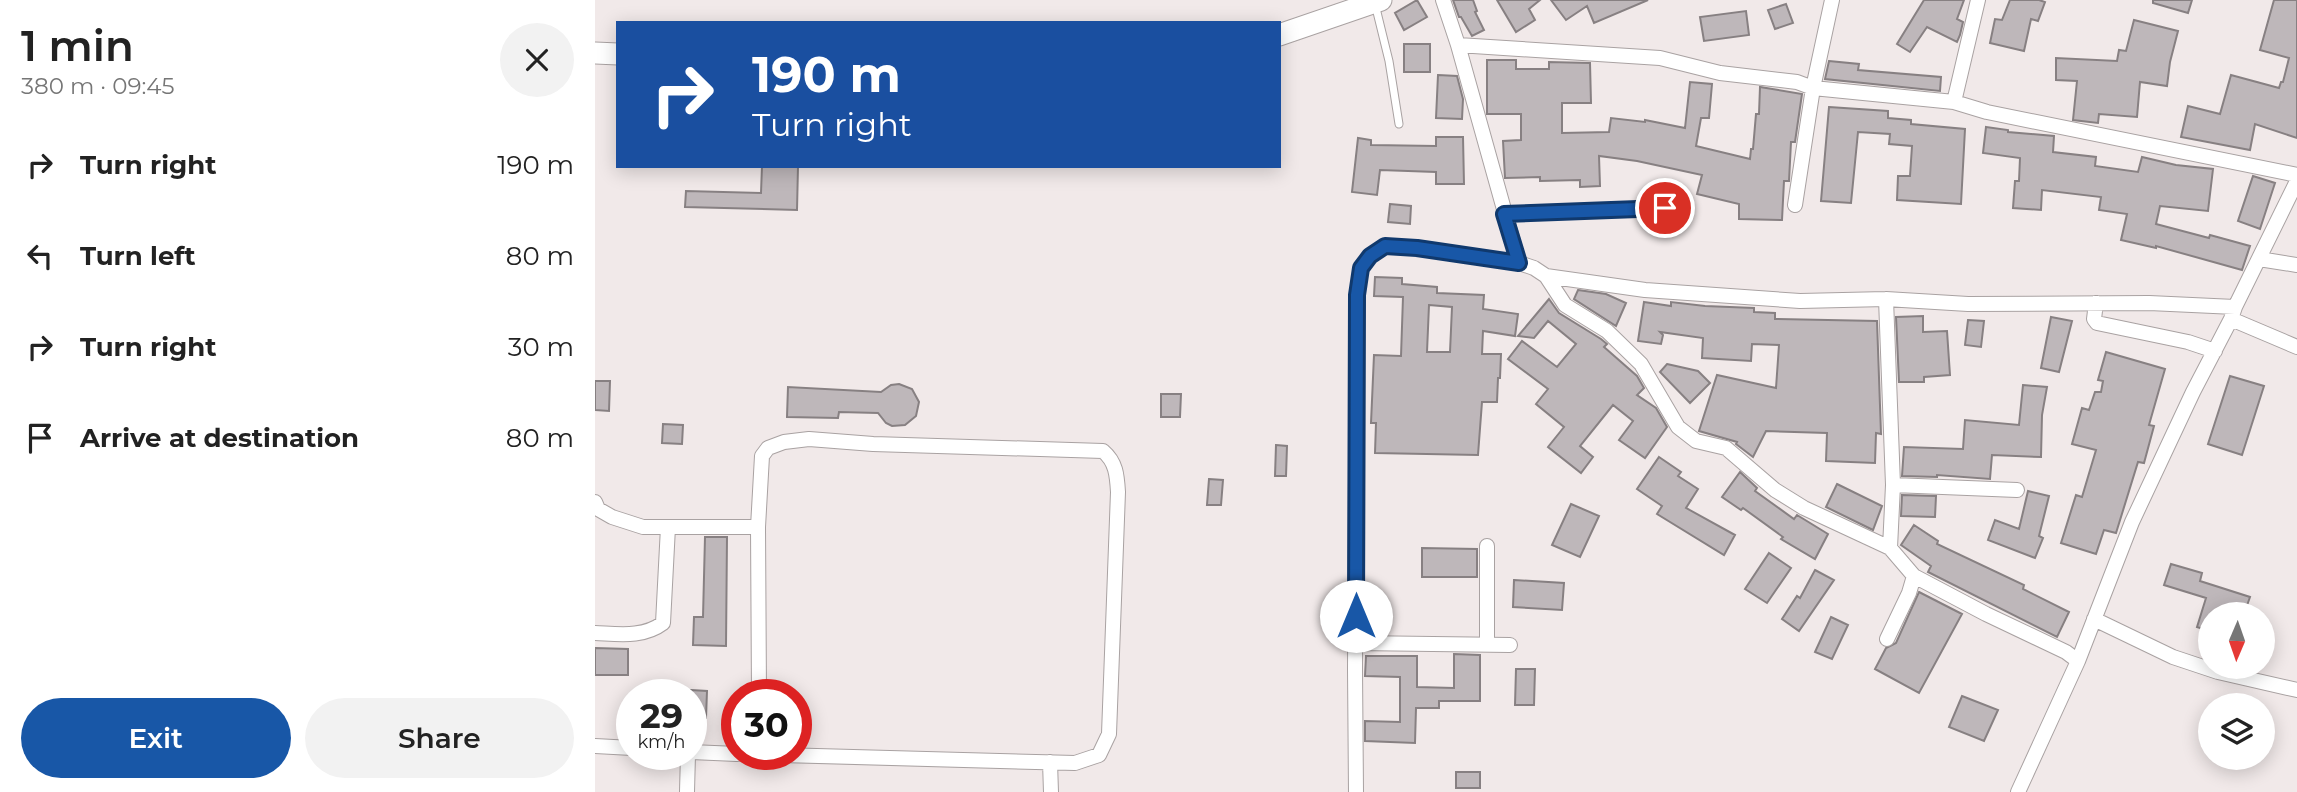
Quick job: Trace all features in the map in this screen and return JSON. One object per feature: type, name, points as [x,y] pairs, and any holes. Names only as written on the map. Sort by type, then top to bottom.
[{"type":"street","points":[[1443,0],[1519,263]]},
{"type":"street","points":[[1795,205],[1813,88],[1832,0]]},
{"type":"street","points":[[1954,102],[1978,0]]},
{"type":"street","points":[[1281,33],[1378,2]]},
{"type":"street","points":[[1458,45],[1660,58],[1720,73],[1797,82],[1813,88],[1954,102],[1987,112],[2297,175]]},
{"type":"street","points":[[595,53],[616,54]]},
{"type":"street","points":[[2018,792],[2078,661],[2132,522],[2297,181]]},
{"type":"street","points":[[1356,792],[1357,295],[1361,268],[1370,256],[1385,246],[1519,263],[1534,268],[1546,276],[1565,305],[1607,331],[1640,364],[1678,427],[1696,442],[1726,449],[1775,490],[1804,508],[1890,548],[1914,576],[2066,652],[2078,661]]},
{"type":"street","points":[[2259,259],[2297,265]]},
{"type":"street","points":[[1546,276],[1646,290],[1800,301],[1886,299],[1968,304],[2149,303],[2233,313],[2297,346]]},
{"type":"street","points":[[1886,299],[1893,485],[1890,548]]},
{"type":"street","points":[[2096,303],[2094,319],[2097,323],[2188,342],[2215,351]]},
{"type":"street","points":[[759,679],[758,527],[762,456],[768,448],[784,442],[809,439],[873,444],[1103,451],[1110,457],[1117,470],[1118,492],[1109,734],[1099,755],[1075,763],[812,756]]},
{"type":"street","points":[[1893,485],[2017,490]]},
{"type":"street","points":[[595,502],[598,509],[612,517],[643,527],[758,527]]},
{"type":"street","points":[[595,633],[635,634],[652,631],[663,622],[668,527]]},
{"type":"street","points":[[1487,547],[1487,643]]},
{"type":"street","points":[[1887,639],[1909,593],[1914,576]]},
{"type":"street","points":[[2094,619],[2173,657],[2218,672],[2297,690]]},
{"type":"street","points":[[1356,643],[1510,645]]},
{"type":"street","points":[[595,746],[616,747]]},
{"type":"street","points":[[1049,762],[1051,792]]},
{"type":"street","points":[[687,792],[689,770]]},
{"type":"lane","points":[[1378,2],[1399,124]]},
{"type":"lane","points":[[1504,214],[1665,208]]},
{"type":"building","points":[[1417,0],[1427,17],[1404,30],[1395,13]]},
{"type":"building","points":[[1453,0],[1473,0],[1477,11],[1475,12],[1484,30],[1472,36],[1459,17]]},
{"type":"building","points":[[1497,0],[1540,0],[1529,9],[1535,20],[1516,32]]},
{"type":"building","points":[[1551,0],[1648,0],[1594,23],[1587,6],[1566,20]]},
{"type":"building","points":[[1924,0],[1964,0],[1957,19],[1963,22],[1960,35],[1957,42],[1927,27],[1910,52],[1897,44]]},
{"type":"building","points":[[2010,0],[2045,2],[2038,21],[2031,19],[2024,51],[1990,43],[1995,19],[2002,20]]},
{"type":"building","points":[[2153,0],[2192,0],[2188,13],[2153,3]]},
{"type":"building","points":[[2274,0],[2297,0],[2297,138],[2255,124],[2250,150],[2181,137],[2188,106],[2220,114],[2231,75],[2279,88],[2289,58],[2260,50]]},
{"type":"building","points":[[1786,4],[1793,23],[1775,29],[1768,10]]},
{"type":"building","points":[[1746,11],[1749,35],[1704,41],[1700,17]]},
{"type":"building","points":[[2134,20],[2178,31],[2167,86],[2140,82],[2137,117],[2099,114],[2098,123],[2073,120],[2077,81],[2056,80],[2056,58],[2117,61],[2119,50],[2126,51]]},
{"type":"building","points":[[1404,44],[1430,44],[1430,72],[1404,72]]},
{"type":"building","points":[[1487,60],[1516,60],[1516,69],[1549,69],[1549,62],[1590,63],[1591,103],[1562,103],[1562,133],[1609,132],[1611,118],[1645,120],[1685,128],[1690,82],[1712,84],[1709,118],[1701,118],[1696,146],[1750,159],[1756,114],[1759,114],[1760,87],[1802,94],[1795,142],[1791,142],[1789,181],[1784,181],[1782,220],[1739,219],[1739,204],[1697,194],[1702,175],[1637,161],[1599,156],[1600,186],[1580,187],[1580,180],[1505,178],[1503,141],[1521,140],[1521,114],[1487,114]]},
{"type":"building","points":[[1829,61],[1859,64],[1858,70],[1941,77],[1940,91],[1825,79]]},
{"type":"building","points":[[1438,75],[1457,76],[1463,99],[1462,119],[1436,118]]},
{"type":"building","points":[[1829,107],[1888,111],[1888,118],[1911,120],[1911,124],[1965,129],[1961,204],[1897,200],[1898,176],[1910,176],[1912,146],[1889,144],[1890,134],[1858,132],[1851,203],[1821,201]]},
{"type":"building","points":[[1986,127],[2054,136],[2053,152],[2096,157],[2095,166],[2138,172],[2142,157],[2176,165],[2213,169],[2208,211],[2160,206],[2156,224],[2250,246],[2242,270],[2156,246],[2121,240],[2127,214],[2099,210],[2101,197],[2042,190],[2041,210],[2013,208],[2015,181],[2019,181],[2020,158],[1983,153]]},
{"type":"building","points":[[1436,137],[1463,137],[1464,184],[1436,184],[1436,172],[1380,170],[1377,195],[1352,192],[1358,138],[1371,140],[1371,145],[1436,146]]},
{"type":"building","points":[[762,168],[798,168],[797,210],[685,207],[686,191],[761,193]]},
{"type":"building","points":[[2253,176],[2275,183],[2260,229],[2238,221]]},
{"type":"building","points":[[1390,204],[1411,206],[1410,224],[1388,222]]},
{"type":"building","points":[[1375,277],[1402,278],[1402,284],[1437,287],[1437,293],[1484,295],[1483,309],[1518,314],[1515,336],[1483,331],[1482,354],[1501,354],[1497,402],[1482,402],[1478,455],[1375,453],[1376,423],[1371,423],[1374,355],[1401,356],[1403,297],[1374,296]],"holes":[[[1429,305],[1452,307],[1450,352],[1427,352]]]},
{"type":"building","points":[[1578,290],[1606,294],[1626,303],[1616,326],[1574,299]]},
{"type":"building","points":[[1549,299],[1559,313],[1607,344],[1604,347],[1637,376],[1644,388],[1637,395],[1656,408],[1667,427],[1645,458],[1619,440],[1633,421],[1613,405],[1580,446],[1593,457],[1581,473],[1548,447],[1564,427],[1536,404],[1548,389],[1508,359],[1522,341],[1557,367],[1576,344],[1548,321],[1534,338],[1518,336]]},
{"type":"building","points":[[1644,302],[1671,306],[1671,302],[1754,308],[1754,312],[1775,313],[1775,319],[1877,321],[1881,434],[1876,433],[1875,463],[1826,461],[1827,433],[1766,431],[1753,457],[1736,444],[1737,442],[1699,431],[1717,375],[1776,388],[1779,345],[1752,344],[1751,361],[1702,358],[1703,338],[1660,332],[1663,335],[1661,344],[1638,341]]},
{"type":"building","points":[[1923,316],[1923,332],[1947,331],[1950,375],[1924,377],[1924,382],[1899,382],[1896,317]]},
{"type":"building","points":[[2051,317],[2072,321],[2059,372],[2041,368]]},
{"type":"building","points":[[1968,320],[1984,321],[1981,347],[1965,345]]},
{"type":"building","points":[[2106,352],[2165,369],[2149,425],[2154,426],[2144,463],[2138,462],[2116,533],[2104,530],[2096,554],[2061,543],[2076,495],[2082,497],[2096,450],[2072,444],[2082,408],[2089,410],[2095,392],[2101,392],[2103,381],[2098,380]]},
{"type":"building","points":[[1667,364],[1698,371],[1710,383],[1690,403],[1660,372]]},
{"type":"building","points":[[2230,376],[2264,386],[2242,455],[2208,444]]},
{"type":"building","points":[[595,381],[610,381],[609,411],[595,410]]},
{"type":"building","points":[[899,384],[912,389],[919,402],[916,416],[905,425],[892,426],[878,413],[839,412],[838,418],[787,417],[788,387],[881,392],[891,385]]},
{"type":"building","points":[[2023,385],[2047,387],[2042,415],[2041,457],[1992,455],[1990,479],[1937,475],[1902,476],[1904,447],[1963,449],[1965,420],[2019,425]]},
{"type":"building","points":[[1161,394],[1181,394],[1180,417],[1161,417]]},
{"type":"building","points":[[663,424],[683,425],[682,444],[662,443]]},
{"type":"building","points":[[1276,445],[1287,446],[1286,476],[1275,476]]},
{"type":"building","points":[[1659,457],[1681,472],[1678,476],[1698,489],[1686,508],[1735,535],[1724,555],[1657,514],[1662,506],[1637,489]]},
{"type":"building","points":[[1740,472],[1757,488],[1755,491],[1794,519],[1797,515],[1828,534],[1815,559],[1781,539],[1783,537],[1743,508],[1741,510],[1722,497]]},
{"type":"building","points":[[1209,479],[1223,480],[1221,505],[1207,505]]},
{"type":"building","points":[[1837,484],[1882,506],[1873,530],[1826,507]]},
{"type":"building","points":[[2028,491],[2049,496],[2039,536],[2043,538],[2035,558],[1988,540],[1995,520],[2019,529]]},
{"type":"building","points":[[1902,495],[1936,496],[1935,517],[1901,516]]},
{"type":"building","points":[[1571,504],[1599,516],[1580,557],[1552,545]]},
{"type":"building","points":[[1914,525],[1938,541],[1937,544],[2024,585],[2023,589],[2069,612],[2057,637],[1928,572],[1931,566],[1901,545]]},
{"type":"building","points":[[705,537],[727,537],[726,646],[693,645],[694,617],[703,617]]},
{"type":"building","points":[[1422,548],[1477,549],[1477,577],[1422,577]]},
{"type":"building","points":[[1769,553],[1791,568],[1767,603],[1745,589]]},
{"type":"building","points":[[2171,564],[2202,573],[2200,581],[2250,597],[2248,602],[2205,602],[2206,598],[2164,585]]},
{"type":"building","points":[[1815,570],[1834,580],[1799,631],[1782,619],[1797,596],[1800,598]]},
{"type":"building","points":[[1514,580],[1564,583],[1562,610],[1513,607]]},
{"type":"building","points":[[1919,592],[1962,614],[1919,693],[1875,669],[1886,648],[1896,643]]},
{"type":"building","points":[[1831,617],[1848,625],[1832,659],[1815,652]]},
{"type":"building","points":[[595,648],[628,649],[628,675],[595,675]]},
{"type":"building","points":[[1454,654],[1480,655],[1480,701],[1439,701],[1439,708],[1416,708],[1415,743],[1365,741],[1365,721],[1400,722],[1400,677],[1365,676],[1366,656],[1417,656],[1417,687],[1454,688]]},
{"type":"building","points":[[1516,669],[1535,669],[1534,705],[1515,705]]},
{"type":"building","points":[[1962,696],[1998,710],[1984,741],[1949,727]]},
{"type":"building","points":[[1456,772],[1480,772],[1480,788],[1456,788]]},
{"type":"route","points":[[1356,616],[1357,295],[1361,268],[1370,256],[1385,246],[1519,263],[1504,214],[1665,208]]}]
